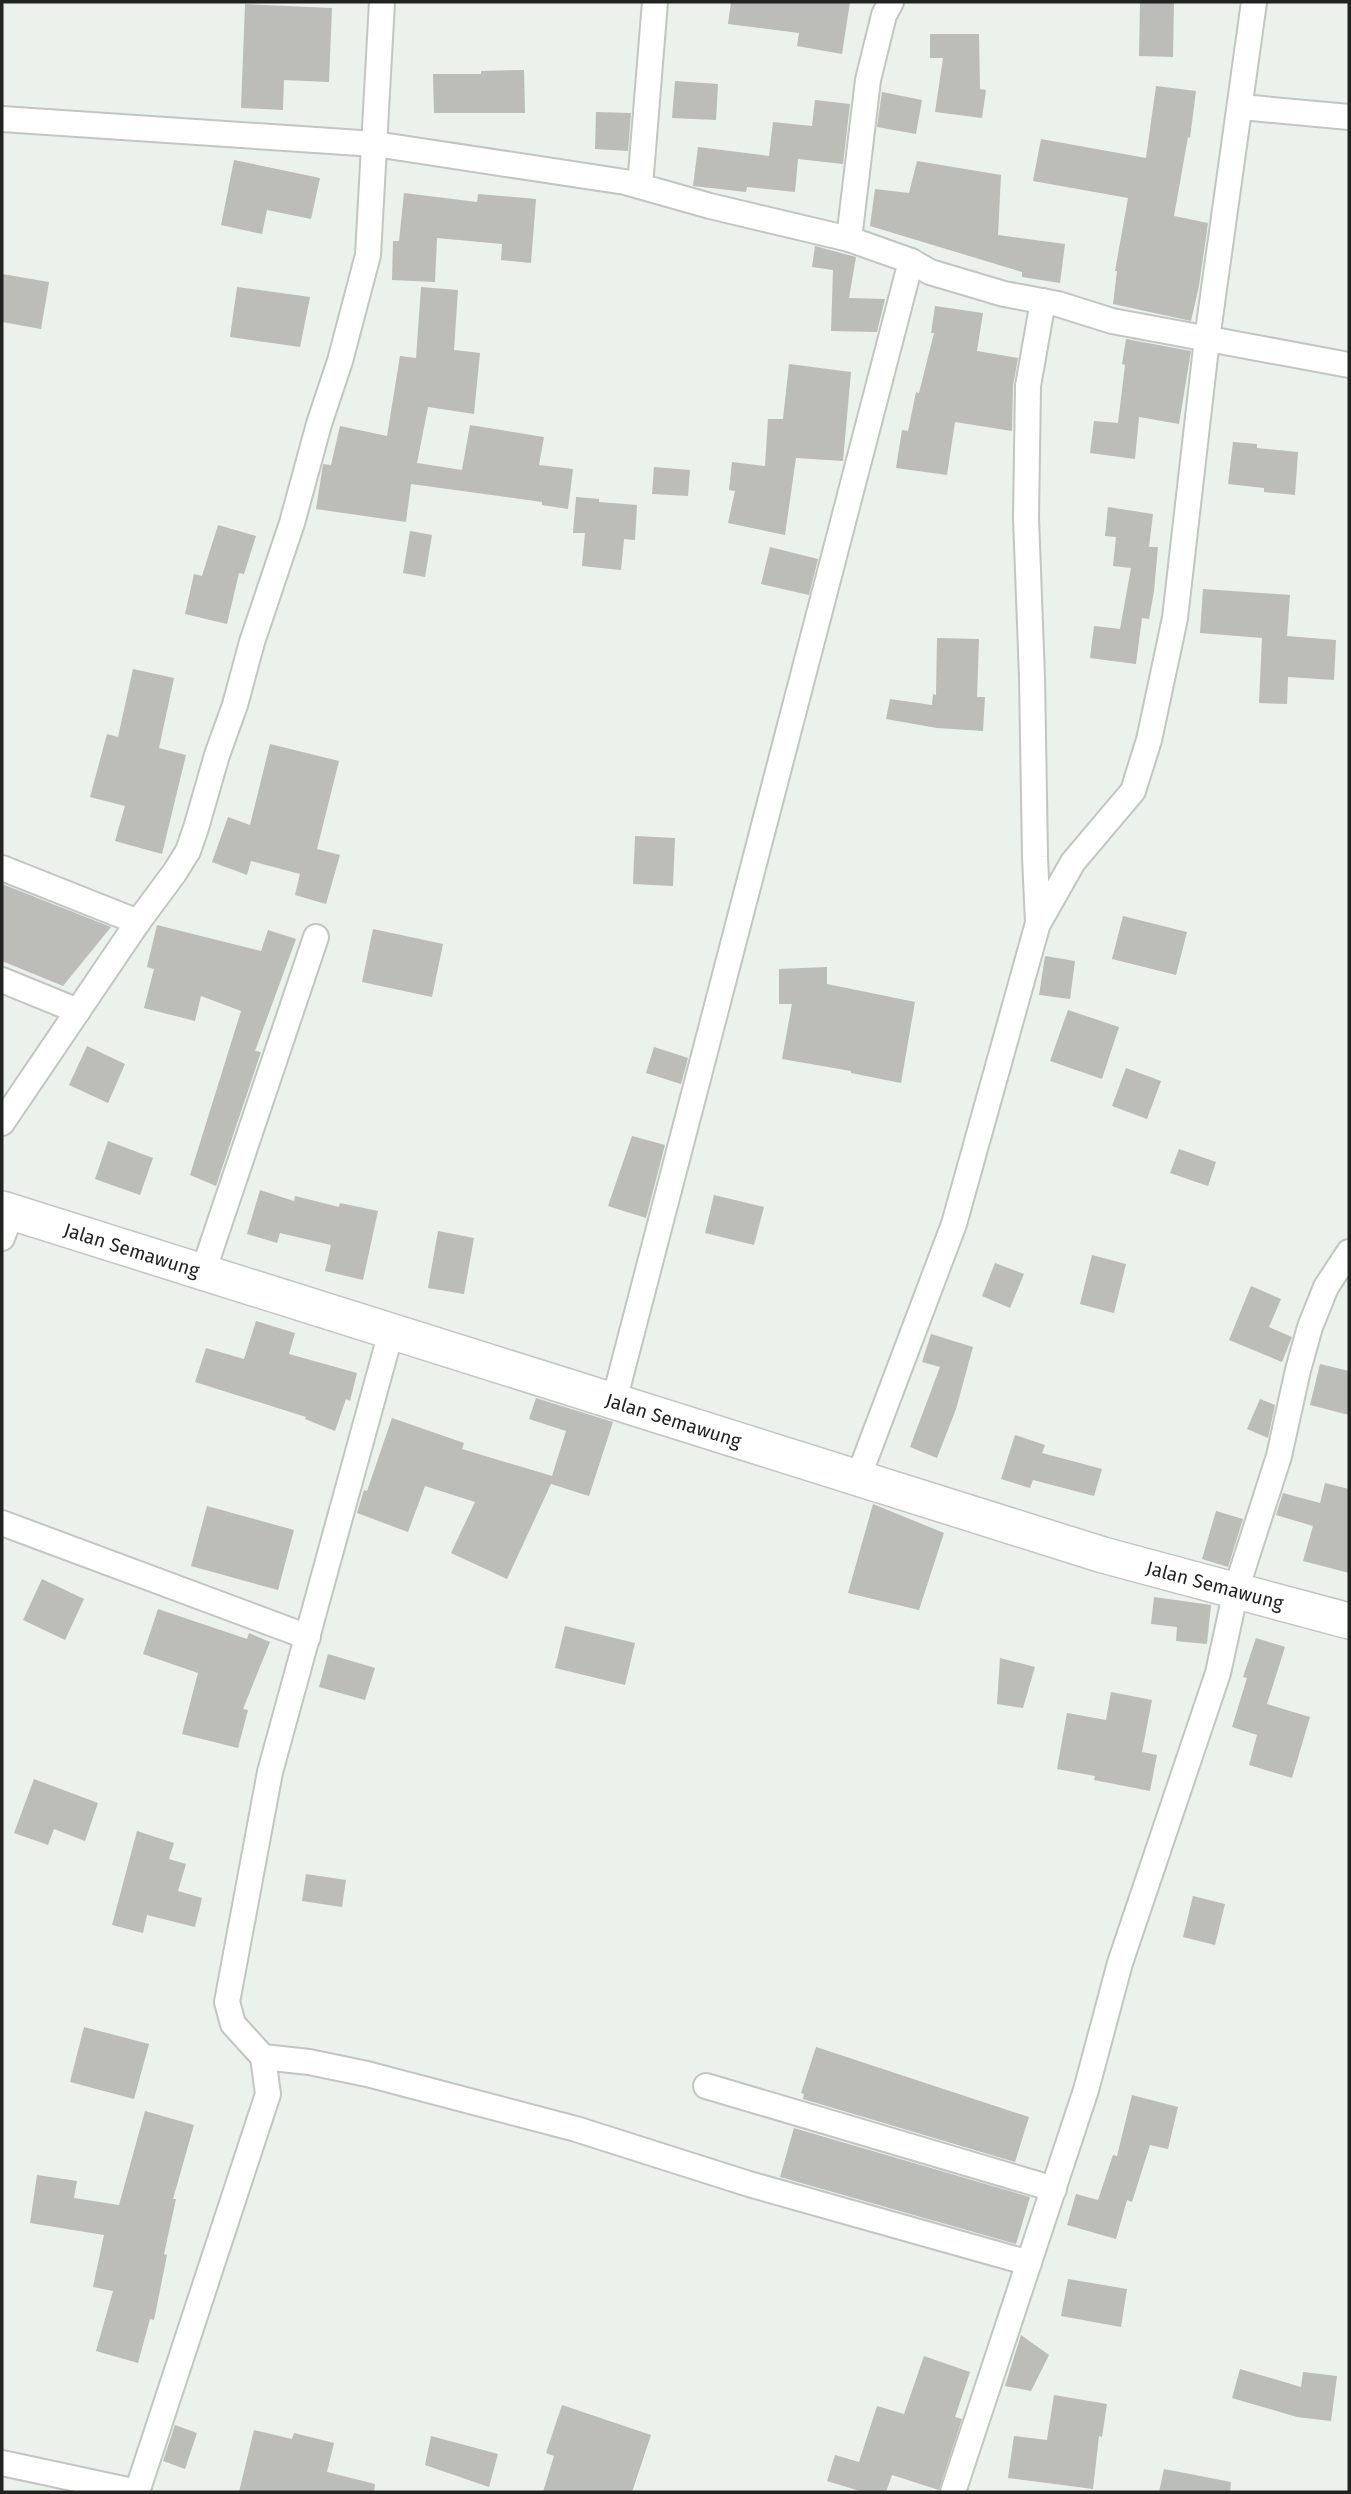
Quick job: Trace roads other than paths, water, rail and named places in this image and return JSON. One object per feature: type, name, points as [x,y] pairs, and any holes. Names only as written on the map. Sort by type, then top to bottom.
[{"type":"street","points":[[2,1124],[188,850],[292,523],[319,424],[340,361],[368,254],[382,2]]},
{"type":"street","points":[[640,186],[655,2]]},
{"type":"street","points":[[849,239],[868,80],[884,15],[891,2]]},
{"type":"street","points":[[858,1478],[954,1224],[1038,923],[1073,862],[1133,791],[1149,740],[1175,618],[1207,340],[1254,2]]},
{"type":"street","points":[[1241,107],[1349,117]]},
{"type":"street","points":[[2,119],[375,144],[640,186],[710,206],[849,239],[911,261],[930,272],[1004,294],[1043,301],[1112,321],[1349,365]]},
{"type":"street","points":[[614,1401],[911,261]]},
{"type":"street","points":[[1038,923],[1026,518],[1028,386],[1043,301]]},
{"type":"street","points":[[2,868],[138,922]]},
{"type":"street","points":[[203,1272],[316,937]]},
{"type":"street","points":[[2,980],[78,1011]]},
{"type":"street","name":"Jalan Semawung","points":[[5,1220],[203,1272],[1103,1555],[1349,1621]]},
{"type":"street","points":[[953,2492],[1086,2090],[1120,1963],[1218,1673],[1236,1590],[1279,1456],[1310,1327],[1326,1287],[1349,1252]]},
{"type":"street","points":[[2,2463],[136,2492],[268,2094],[263,2057],[233,2024],[227,2002],[271,1772],[391,1332]]},
{"type":"street","points":[[2,1523],[308,1637]]},
{"type":"street","points":[[263,2057],[309,2062],[367,2074],[563,2126],[749,2184],[1029,2263]]},
{"type":"street","points":[[706,2086],[1054,2189]]}]
